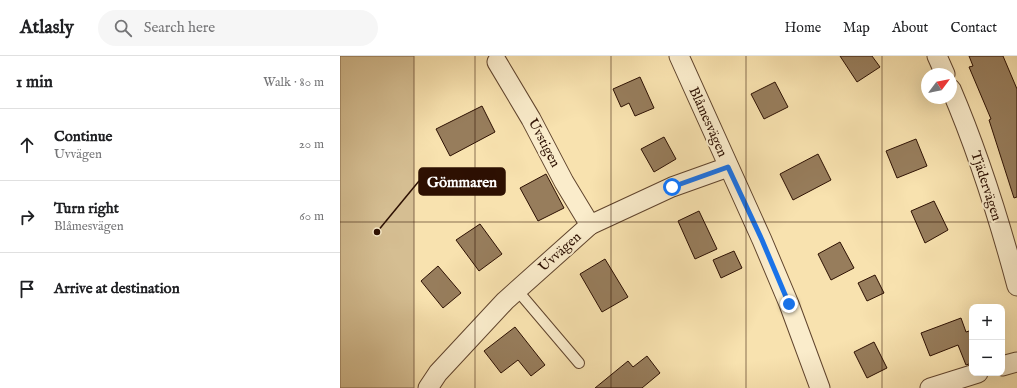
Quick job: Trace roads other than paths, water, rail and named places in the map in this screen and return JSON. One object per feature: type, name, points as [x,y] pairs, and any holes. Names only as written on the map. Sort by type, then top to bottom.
[{"type":"street","name":"Blåmesvägen","points":[[679,56],[762,240],[789,304],[820,388]]},
{"type":"street","points":[[937,56],[942,68]]},
{"type":"street","name":"Uvstigen","points":[[498,62],[531,119],[564,182],[590,225]]},
{"type":"street","name":"Tjädervägen","points":[[957,104],[1013,257],[1017,286]]},
{"type":"street","name":"Uvvägen","points":[[428,388],[438,373],[505,301],[590,225],[672,187],[728,167]]},
{"type":"street","points":[[1005,365],[1017,362]]},
{"type":"street","points":[[930,388],[969,376]]},
{"type":"lane","points":[[517,290],[579,363]]},
{"type":"place","name":"Gömmaren","points":[[377,232]]}]
